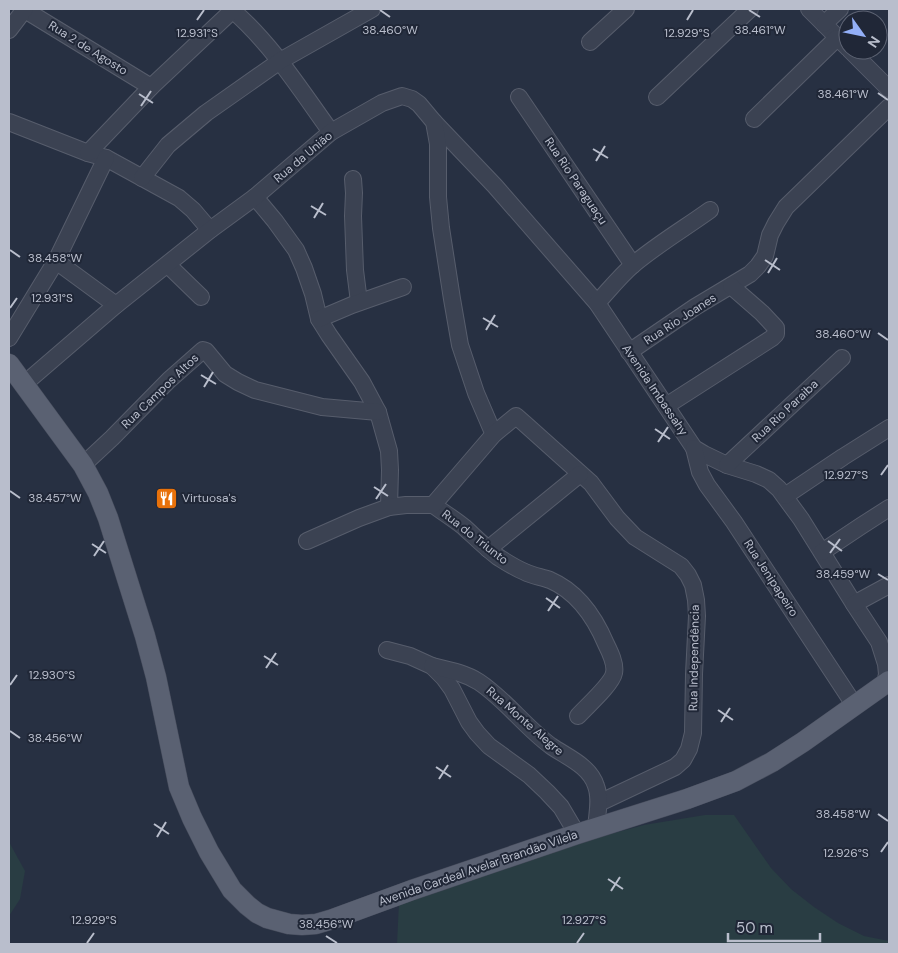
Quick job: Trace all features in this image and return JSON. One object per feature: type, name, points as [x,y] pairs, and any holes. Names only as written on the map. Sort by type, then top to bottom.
[{"type":"main road","name":"Avenida Cardeal Avelar Brandão Vilela","points":[[9,364],[83,465],[98,493],[108,518],[143,630],[156,677],[180,787],[192,818],[222,874],[238,898],[267,918],[279,922],[302,925],[316,924],[586,831],[687,800],[736,781],[772,762],[887,682]]},
{"type":"street","points":[[9,30],[25,9]]},
{"type":"street","name":"Rua 2 de Agosto","points":[[25,9],[151,87]]},
{"type":"street","points":[[142,178],[168,146],[206,113],[280,62],[372,9]]},
{"type":"street","points":[[590,42],[626,9]]},
{"type":"street","points":[[657,97],[750,9]]},
{"type":"street","points":[[809,9],[838,38]]},
{"type":"street","points":[[824,24],[840,9]]},
{"type":"street","points":[[88,153],[151,87],[232,10],[266,43],[331,132]]},
{"type":"street","points":[[754,119],[838,51]]},
{"type":"street","points":[[860,60],[889,89]]},
{"type":"street","name":"Rua da União","points":[[23,385],[116,305],[210,230],[255,197],[331,132],[382,103],[402,96],[412,99],[419,104],[434,122]]},
{"type":"street","name":"Rua Rio Paraguaçu","points":[[519,97],[633,265]]},
{"type":"street","name":"Rua Rio Joanes","points":[[629,352],[695,307],[750,274],[765,256],[770,235],[786,208],[889,107]]},
{"type":"street","points":[[9,122],[88,153],[106,158],[179,198],[193,210],[210,230]]},
{"type":"street","points":[[307,541],[388,507],[433,505],[494,434],[476,393],[460,345],[441,228],[438,197],[438,144],[434,122]]},
{"type":"street","name":"Avenida Imbassahy","points":[[434,122],[495,186],[597,304],[694,448],[727,465],[769,480],[785,496],[854,604],[884,645],[887,682]]},
{"type":"street","points":[[9,338],[56,261],[106,158]]},
{"type":"street","points":[[353,179],[355,270],[359,302]]},
{"type":"street","points":[[255,197],[281,228],[296,250],[313,294],[319,319],[362,382],[378,412],[389,451],[388,507]]},
{"type":"street","points":[[597,304],[633,265],[710,210]]},
{"type":"street","points":[[56,261],[116,305]]},
{"type":"street","points":[[168,265],[201,297]]},
{"type":"street","name":"Rua Rio Joanes","points":[[666,406],[776,334],[776,328],[762,313],[730,286]]},
{"type":"street","points":[[319,319],[359,302],[403,287]]},
{"type":"street","name":"Rua Campos Altos","points":[[83,465],[202,350],[206,351],[225,374],[255,390],[322,406],[378,412]]},
{"type":"street","name":"Rua Rio Paraiba","points":[[727,465],[842,358]]},
{"type":"street","name":"Rua Independência","points":[[494,434],[516,416],[591,483],[617,518],[635,536],[685,570],[693,585],[697,616],[693,733],[690,749],[683,760],[675,767],[599,803]]},
{"type":"street","points":[[785,496],[889,428]]},
{"type":"street","name":"Rua Jenipapeiro","points":[[694,448],[700,472],[707,485],[734,522],[855,706]]},
{"type":"street","points":[[488,549],[580,474]]},
{"type":"street","name":"Rua do Triunto","points":[[433,505],[462,526],[488,549],[513,566],[566,588],[580,602],[596,625],[611,656],[614,674],[605,688],[578,716]]},
{"type":"street","points":[[822,552],[889,508]]},
{"type":"street","points":[[854,604],[889,585]]},
{"type":"street","points":[[387,650],[425,661],[432,666],[452,689],[469,722],[477,733],[490,746],[529,775],[586,831]]},
{"type":"street","name":"Rua Monte Alegre","points":[[432,666],[467,674],[499,697],[551,746],[583,767],[596,785],[599,803],[586,831]]},
{"type":"shaded area","points":[[705,815],[734,815],[771,868],[791,889],[838,923],[864,936],[889,941],[889,944],[397,944],[399,903],[588,840],[644,825]]},
{"type":"shaded area","points":[[9,842],[25,871],[20,899],[9,916]]},
{"type":"place","name":"Virtuosa's","points":[[166,498]]}]
